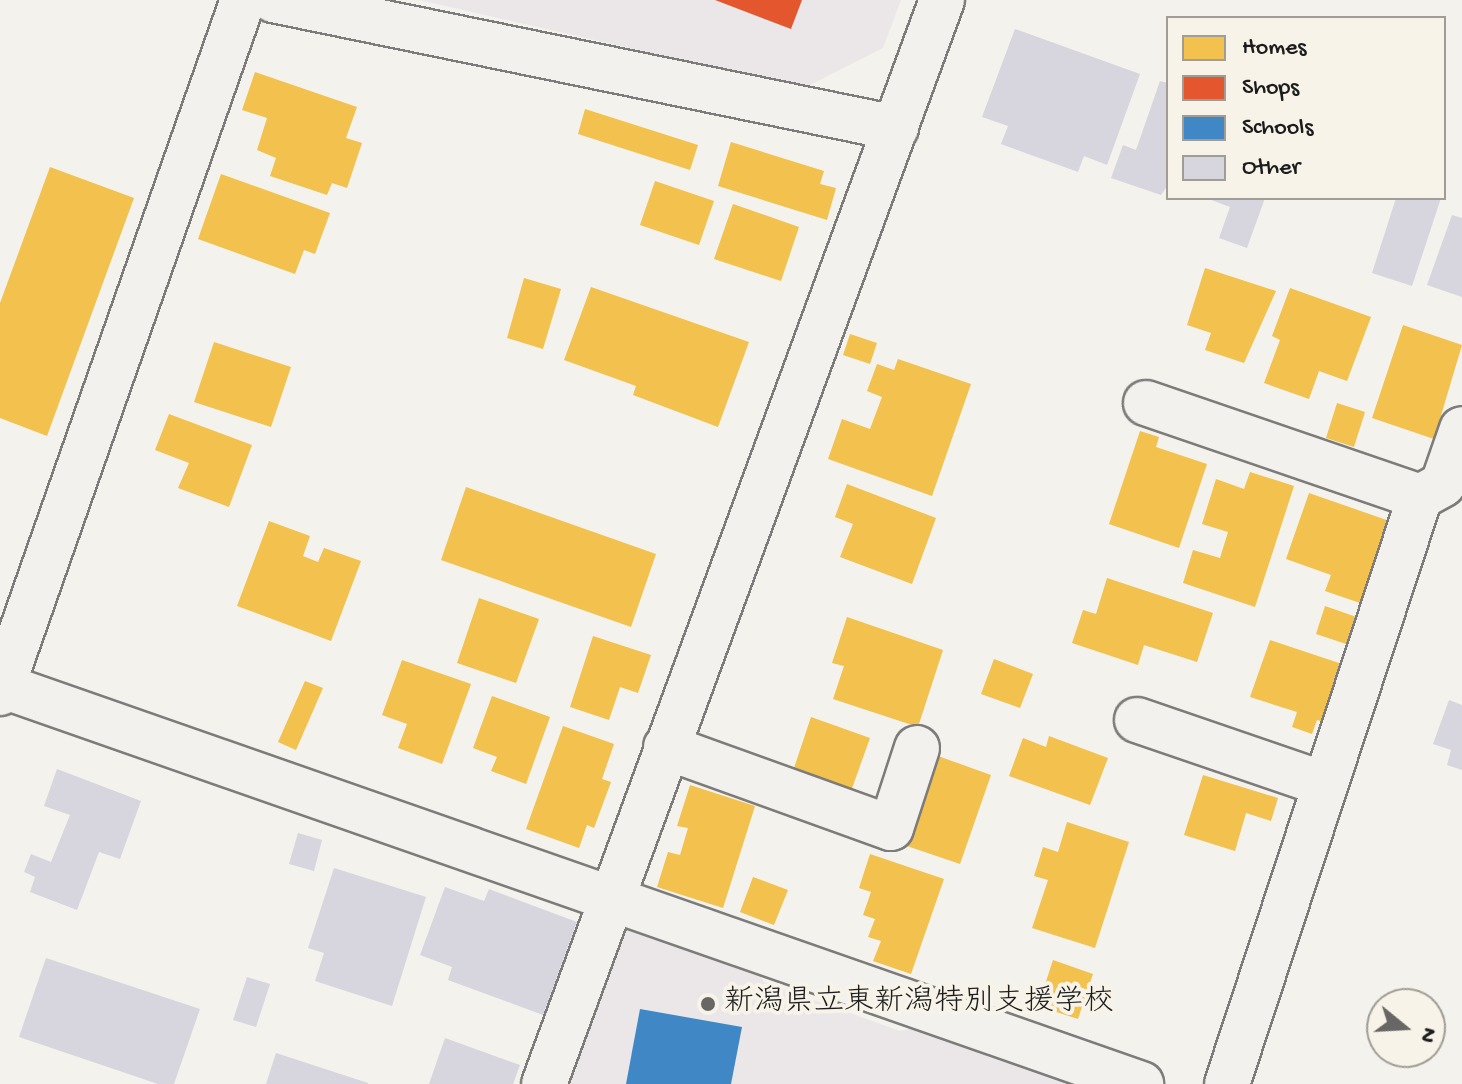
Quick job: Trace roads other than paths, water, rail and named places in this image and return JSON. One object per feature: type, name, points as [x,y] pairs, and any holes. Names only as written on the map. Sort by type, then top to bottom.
[{"type":"street","points":[[243,0],[1,688],[1141,1084]]},
{"type":"street","points":[[273,0],[896,128]]},
{"type":"street","points":[[544,1084],[942,0]]},
{"type":"street","points":[[1146,403],[1420,497]]},
{"type":"street","points":[[1227,1084],[1420,497],[1443,484],[1462,429]]},
{"type":"street","points":[[1137,720],[1324,784]]},
{"type":"street","points":[[666,747],[891,828],[917,748]]},
{"type":"place","name":"新潟県立東新潟特別支援学校","points":[[708,1004]]}]
